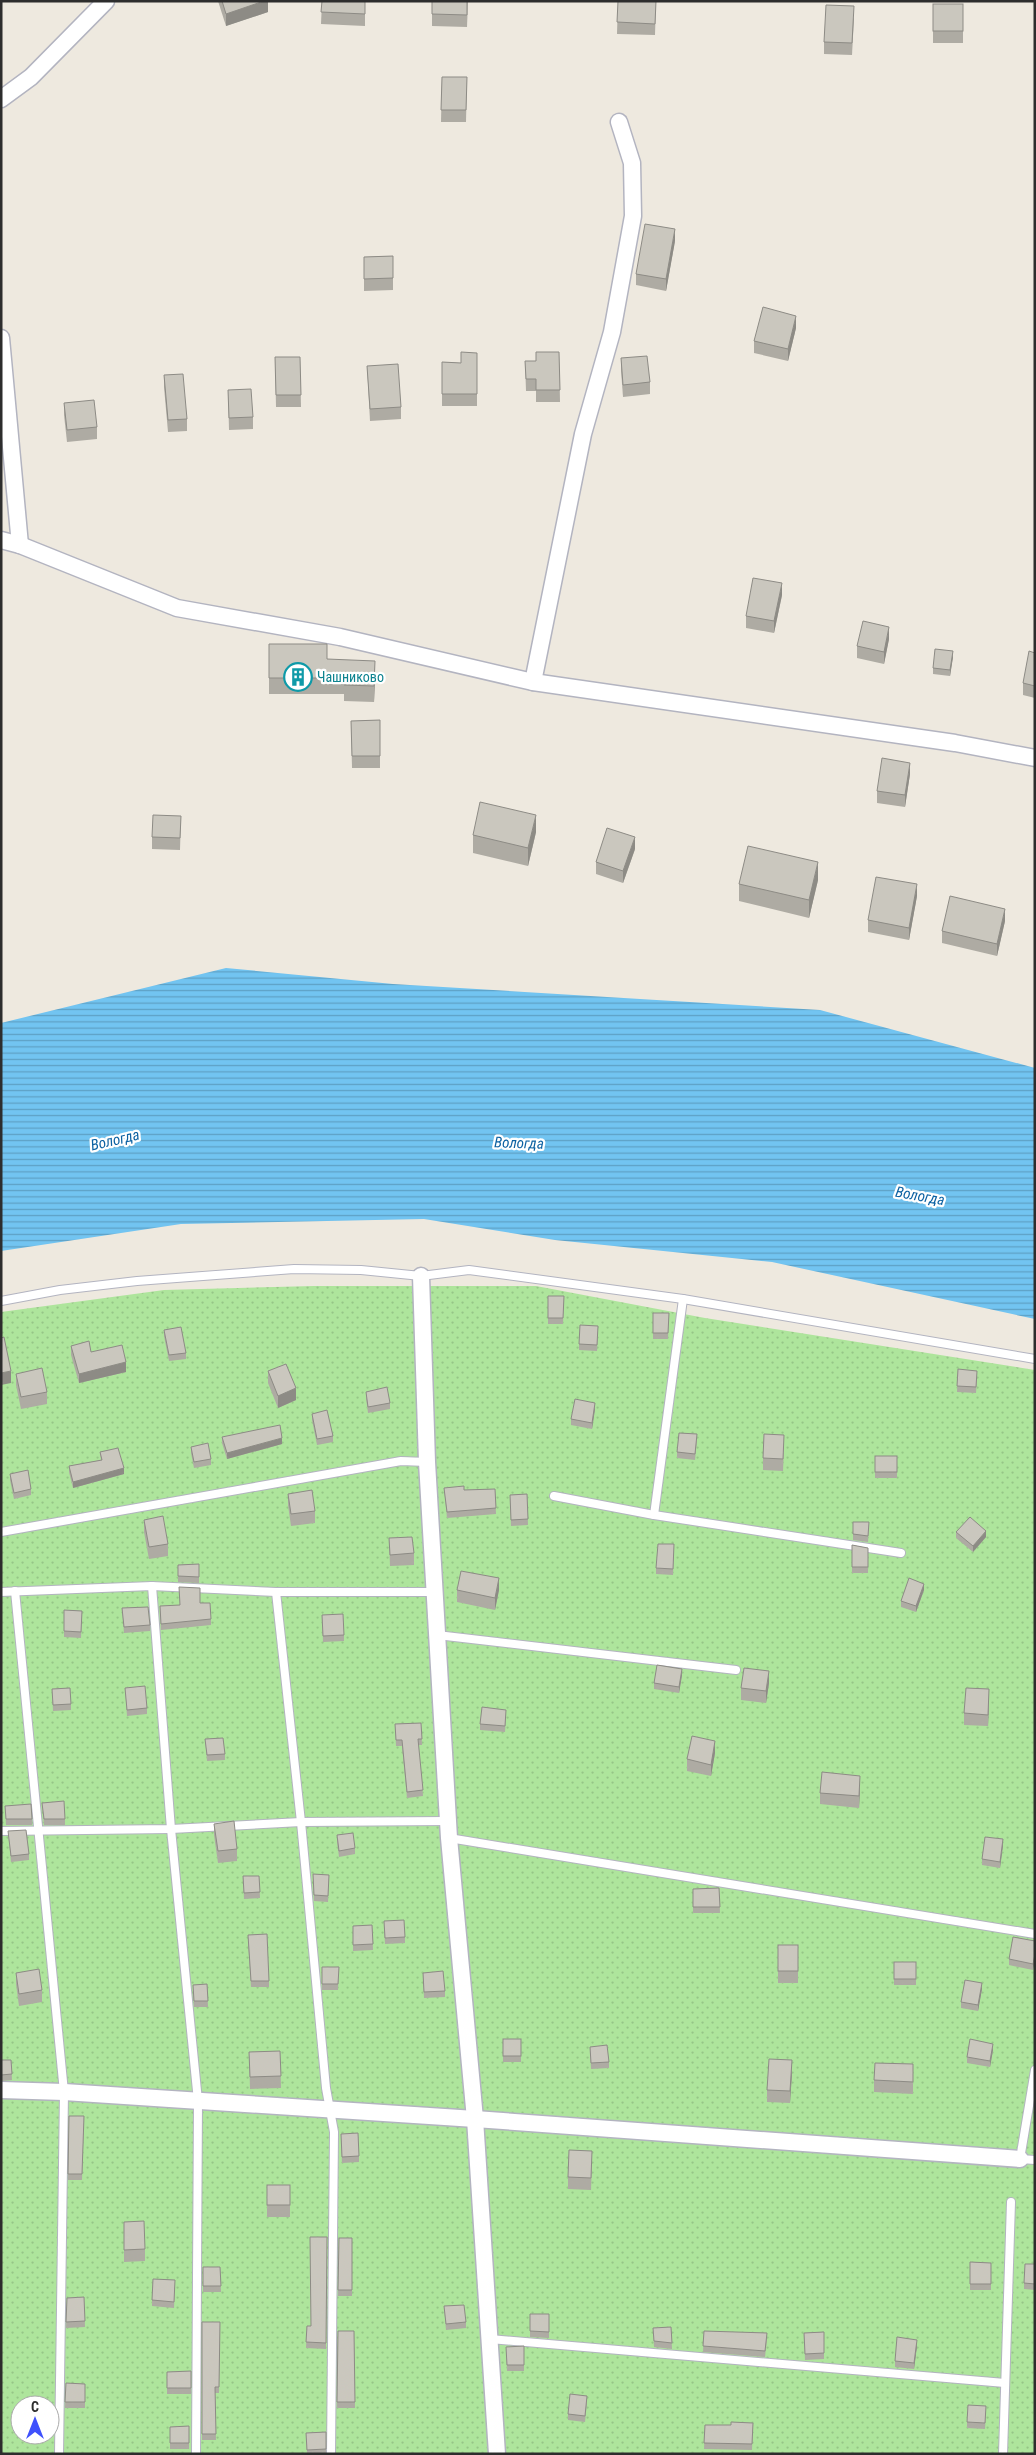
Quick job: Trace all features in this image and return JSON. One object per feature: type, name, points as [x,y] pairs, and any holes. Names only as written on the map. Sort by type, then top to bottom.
[{"type":"street","points":[[1,99],[31,77],[106,1]]},
{"type":"street","points":[[532,682],[583,434],[612,332],[633,216],[632,163],[619,122]]},
{"type":"street","points":[[1,338],[20,545]]},
{"type":"street","points":[[1,540],[20,545],[177,608],[340,637],[532,682],[955,743],[1035,758]]},
{"type":"street","points":[[421,1276],[427,1462],[449,1838],[475,2119],[497,2454]]},
{"type":"street","points":[[1,2090],[64,2092],[330,2109],[1027,2159]]},
{"type":"lane","points":[[1,1300],[60,1290],[128,1282],[294,1269],[361,1270],[421,1276],[470,1270],[683,1298],[1035,1359]]},
{"type":"lane","points":[[654,1515],[683,1298]]},
{"type":"lane","points":[[1,1532],[401,1461],[427,1462]]},
{"type":"lane","points":[[554,1496],[654,1515],[901,1553]]},
{"type":"lane","points":[[1,1592],[152,1586],[276,1592],[434,1592]]},
{"type":"lane","points":[[152,1586],[171,1829],[198,2101],[196,2454]]},
{"type":"lane","points":[[15,1591],[64,2092],[59,2454]]},
{"type":"lane","points":[[276,1592],[301,1822],[326,2088],[334,2132],[331,2454]]},
{"type":"lane","points":[[436,1634],[736,1670]]},
{"type":"lane","points":[[1,1831],[38,1829],[171,1829],[301,1822],[448,1821]]},
{"type":"lane","points":[[449,1838],[1035,1934]]},
{"type":"lane","points":[[1027,2159],[1035,2070]]},
{"type":"lane","points":[[1003,2454],[1011,2202]]},
{"type":"lane","points":[[490,2339],[1005,2383]]},
{"type":"green space","points":[[314,1286],[536,1286],[705,1318],[1035,1370],[1035,2454],[1,2454],[1,1312],[164,1290]]},
{"type":"water","name":"Вологда","points":[[226,968],[393,984],[820,1010],[1035,1068],[1035,1319],[772,1262],[555,1240],[424,1219],[181,1224],[1,1251],[1,1023]]},
{"type":"building","points":[[222,1],[264,1],[226,14]]},
{"type":"building","points":[[322,1],[365,1],[365,14],[321,12]]},
{"type":"building","points":[[432,1],[467,1],[467,15],[432,14]]},
{"type":"building","points":[[618,1],[656,1],[655,24],[617,22]]},
{"type":"building","points":[[933,4],[963,4],[963,31],[933,31]]},
{"type":"building","points":[[826,5],[854,6],[852,43],[824,42]]},
{"type":"building","points":[[442,77],[467,77],[466,110],[441,110]]},
{"type":"building","points":[[645,224],[675,229],[666,279],[636,274]]},
{"type":"building","points":[[393,256],[393,278],[364,279],[364,257]]},
{"type":"building","points":[[763,307],[796,316],[788,349],[754,341]]},
{"type":"building","points":[[461,352],[477,353],[477,394],[442,394],[442,362],[461,363]]},
{"type":"building","points":[[536,352],[559,352],[560,390],[536,390],[536,379],[526,379],[525,361],[536,361]]},
{"type":"building","points":[[647,356],[650,382],[623,385],[621,358]]},
{"type":"building","points":[[275,357],[300,357],[301,395],[276,395]]},
{"type":"building","points":[[398,364],[401,407],[370,409],[367,366]]},
{"type":"building","points":[[183,374],[187,419],[168,420],[164,375]]},
{"type":"building","points":[[251,389],[253,417],[229,418],[228,390]]},
{"type":"building","points":[[94,400],[97,427],[67,430],[64,403]]},
{"type":"building","points":[[753,578],[782,583],[774,621],[746,616]]},
{"type":"building","points":[[863,621],[889,627],[884,652],[857,646]]},
{"type":"building","points":[[269,644],[327,644],[327,659],[375,661],[374,686],[344,685],[345,678],[269,678]]},
{"type":"building","points":[[935,649],[953,651],[950,670],[933,668]]},
{"type":"building","points":[[1029,651],[1035,653],[1035,686],[1023,683]]},
{"type":"building","points":[[380,720],[380,756],[352,756],[351,721]]},
{"type":"building","points":[[882,758],[910,763],[905,795],[877,791]]},
{"type":"building","points":[[480,802],[536,815],[528,848],[473,835]]},
{"type":"building","points":[[153,815],[181,816],[180,838],[152,837]]},
{"type":"building","points":[[607,828],[635,837],[623,871],[596,862]]},
{"type":"building","points":[[748,846],[818,862],[809,900],[739,884]]},
{"type":"building","points":[[876,877],[917,884],[909,928],[868,920]]},
{"type":"building","points":[[950,896],[1005,909],[997,944],[942,931]]},
{"type":"building","points":[[548,1296],[564,1296],[563,1318],[548,1318]]},
{"type":"building","points":[[653,1313],[669,1313],[668,1333],[653,1333]]},
{"type":"building","points":[[580,1325],[598,1326],[597,1345],[579,1344]]},
{"type":"building","points":[[181,1327],[186,1353],[169,1355],[164,1330]]},
{"type":"building","points":[[4,1337],[11,1371],[1,1373],[1,1338]]},
{"type":"building","points":[[89,1341],[91,1352],[122,1345],[126,1362],[79,1374],[71,1346]]},
{"type":"building","points":[[286,1364],[296,1388],[278,1396],[268,1371]]},
{"type":"building","points":[[42,1368],[47,1392],[21,1397],[16,1374]]},
{"type":"building","points":[[958,1369],[977,1371],[976,1387],[957,1386]]},
{"type":"building","points":[[387,1387],[390,1403],[368,1407],[366,1392]]},
{"type":"building","points":[[575,1399],[595,1403],[592,1423],[571,1419]]},
{"type":"building","points":[[327,1410],[333,1436],[317,1439],[312,1414]]},
{"type":"building","points":[[280,1425],[282,1438],[227,1453],[222,1437]]},
{"type":"building","points":[[679,1433],[697,1434],[695,1454],[677,1452]]},
{"type":"building","points":[[764,1434],[784,1435],[783,1459],[763,1458]]},
{"type":"building","points":[[208,1443],[211,1459],[194,1462],[191,1447]]},
{"type":"building","points":[[118,1448],[124,1468],[73,1482],[69,1466],[102,1460],[100,1452]]},
{"type":"building","points":[[875,1456],[897,1456],[897,1472],[875,1472]]},
{"type":"building","points":[[28,1470],[31,1489],[14,1493],[10,1474]]},
{"type":"building","points":[[464,1486],[464,1490],[495,1489],[496,1508],[447,1512],[444,1488]]},
{"type":"building","points":[[312,1490],[315,1511],[291,1514],[288,1494]]},
{"type":"building","points":[[527,1494],[528,1519],[511,1520],[510,1495]]},
{"type":"building","points":[[163,1516],[168,1544],[149,1547],[144,1520]]},
{"type":"building","points":[[970,1517],[986,1531],[973,1546],[956,1532]]},
{"type":"building","points":[[853,1522],[869,1522],[868,1536],[853,1534]]},
{"type":"building","points":[[412,1537],[414,1553],[390,1555],[389,1538]]},
{"type":"building","points":[[658,1544],[674,1544],[673,1569],[656,1568]]},
{"type":"building","points":[[852,1545],[868,1548],[868,1567],[852,1567]]},
{"type":"building","points":[[199,1564],[199,1577],[178,1576],[178,1565]]},
{"type":"building","points":[[461,1571],[499,1578],[495,1598],[457,1590]]},
{"type":"building","points":[[909,1578],[924,1584],[916,1606],[901,1601]]},
{"type":"building","points":[[179,1587],[200,1588],[200,1603],[210,1603],[211,1619],[161,1624],[160,1606],[180,1605]]},
{"type":"building","points":[[148,1607],[150,1625],[124,1627],[122,1608]]},
{"type":"building","points":[[64,1610],[82,1611],[81,1632],[64,1631]]},
{"type":"building","points":[[343,1614],[344,1635],[323,1636],[322,1615]]},
{"type":"building","points":[[657,1665],[682,1669],[679,1687],[654,1683]]},
{"type":"building","points":[[744,1668],[769,1671],[766,1691],[741,1688]]},
{"type":"building","points":[[145,1686],[147,1708],[127,1710],[125,1688]]},
{"type":"building","points":[[70,1688],[71,1704],[53,1705],[52,1689]]},
{"type":"building","points":[[966,1688],[989,1689],[988,1715],[964,1713]]},
{"type":"building","points":[[482,1707],[506,1710],[505,1726],[480,1724]]},
{"type":"building","points":[[421,1723],[422,1739],[418,1739],[423,1790],[407,1792],[402,1740],[396,1740],[395,1724]]},
{"type":"building","points":[[692,1736],[715,1741],[711,1765],[687,1759]]},
{"type":"building","points":[[223,1738],[225,1754],[207,1755],[205,1739]]},
{"type":"building","points":[[822,1772],[860,1776],[859,1796],[820,1793]]},
{"type":"building","points":[[64,1801],[65,1819],[44,1819],[42,1803]]},
{"type":"building","points":[[31,1804],[32,1819],[6,1819],[5,1806]]},
{"type":"building","points":[[234,1821],[237,1849],[218,1851],[214,1824]]},
{"type":"building","points":[[26,1830],[29,1854],[11,1856],[8,1831]]},
{"type":"building","points":[[353,1833],[355,1848],[339,1851],[337,1835]]},
{"type":"building","points":[[985,1837],[1003,1839],[1000,1862],[982,1859]]},
{"type":"building","points":[[313,1874],[329,1875],[328,1896],[314,1895]]},
{"type":"building","points":[[243,1876],[259,1876],[260,1892],[244,1893]]},
{"type":"building","points":[[719,1888],[720,1907],[693,1907],[693,1889]]},
{"type":"building","points":[[404,1920],[405,1937],[385,1938],[384,1921]]},
{"type":"building","points":[[372,1925],[373,1944],[353,1945],[353,1926]]},
{"type":"building","points":[[267,1934],[269,1981],[251,1981],[248,1935]]},
{"type":"building","points":[[1013,1937],[1035,1941],[1033,1964],[1009,1959]]},
{"type":"building","points":[[778,1945],[798,1945],[798,1971],[778,1971]]},
{"type":"building","points":[[894,1962],[916,1962],[916,1979],[894,1979]]},
{"type":"building","points":[[322,1967],[339,1967],[338,1984],[322,1984]]},
{"type":"building","points":[[39,1969],[42,1990],[19,1994],[16,1973]]},
{"type":"building","points":[[443,1971],[445,1991],[424,1992],[423,1973]]},
{"type":"building","points":[[965,1980],[982,1983],[978,2005],[961,2002]]},
{"type":"building","points":[[207,1984],[208,2001],[194,2001],[193,1985]]},
{"type":"building","points":[[503,2039],[521,2039],[521,2056],[503,2056]]},
{"type":"building","points":[[970,2039],[993,2044],[990,2061],[967,2057]]},
{"type":"building","points":[[607,2045],[609,2062],[591,2063],[590,2047]]},
{"type":"building","points":[[280,2051],[281,2076],[250,2077],[249,2052]]},
{"type":"building","points":[[769,2059],[792,2060],[790,2091],[767,2090]]},
{"type":"building","points":[[1,2060],[11,2060],[12,2074],[1,2075]]},
{"type":"building","points":[[875,2063],[913,2064],[913,2082],[874,2080]]},
{"type":"building","points":[[69,2116],[84,2116],[82,2174],[68,2174]]},
{"type":"building","points":[[358,2133],[359,2156],[342,2157],[341,2134]]},
{"type":"building","points":[[569,2150],[592,2151],[591,2178],[568,2177]]},
{"type":"building","points":[[267,2185],[290,2185],[290,2205],[267,2205]]},
{"type":"building","points":[[144,2221],[145,2249],[124,2250],[124,2222]]},
{"type":"building","points":[[310,2237],[327,2237],[326,2343],[306,2342],[307,2326],[311,2326]]},
{"type":"building","points":[[339,2238],[352,2238],[352,2290],[338,2290]]},
{"type":"building","points":[[970,2262],[991,2263],[991,2284],[970,2284]]},
{"type":"building","points":[[1025,2264],[1035,2264],[1035,2284],[1024,2283]]},
{"type":"building","points":[[203,2267],[220,2267],[221,2286],[203,2286]]},
{"type":"building","points":[[153,2279],[175,2280],[174,2302],[152,2300]]},
{"type":"building","points":[[84,2297],[85,2321],[66,2322],[67,2298]]},
{"type":"building","points":[[464,2305],[466,2322],[446,2324],[444,2306]]},
{"type":"building","points":[[530,2314],[549,2314],[549,2332],[530,2331]]},
{"type":"building","points":[[202,2322],[220,2322],[219,2387],[215,2387],[216,2434],[202,2434]]},
{"type":"building","points":[[671,2327],[672,2343],[654,2341],[653,2328]]},
{"type":"building","points":[[338,2331],[354,2331],[355,2402],[337,2402]]},
{"type":"building","points":[[704,2331],[767,2333],[765,2351],[703,2346]]},
{"type":"building","points":[[824,2332],[824,2353],[805,2354],[804,2333]]},
{"type":"building","points":[[897,2337],[917,2340],[914,2363],[895,2361]]},
{"type":"building","points":[[524,2346],[524,2365],[507,2365],[506,2347]]},
{"type":"building","points":[[191,2371],[191,2388],[167,2388],[167,2372]]},
{"type":"building","points":[[66,2383],[85,2384],[85,2402],[65,2402]]},
{"type":"building","points":[[570,2394],[587,2396],[585,2416],[568,2414]]},
{"type":"building","points":[[968,2405],[986,2406],[985,2423],[967,2422]]},
{"type":"building","points":[[731,2422],[753,2423],[752,2444],[704,2443],[705,2425],[731,2425]]},
{"type":"building","points":[[189,2426],[189,2443],[170,2443],[170,2427]]},
{"type":"building","points":[[326,2432],[326,2449],[307,2450],[306,2433]]},
{"type":"place","name":"Чашниково","points":[[298,677]]}]
